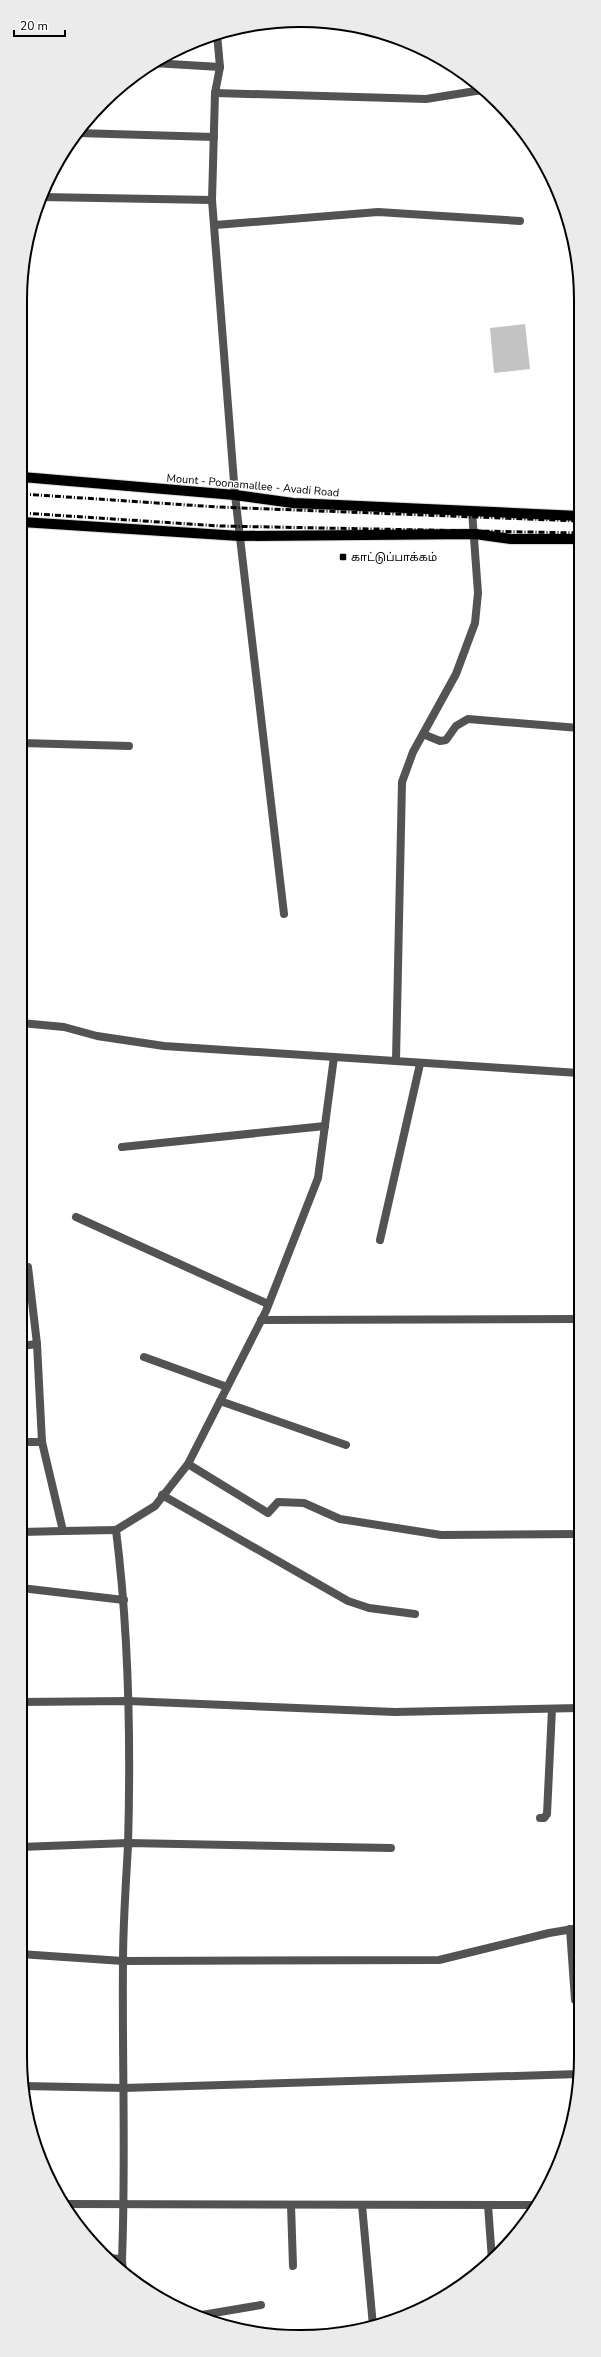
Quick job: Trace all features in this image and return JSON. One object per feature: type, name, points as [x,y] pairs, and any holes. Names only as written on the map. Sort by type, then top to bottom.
[{"type":"main road","name":"Mount - Poonamallee - Avadi Road","points":[[27,477],[235,494],[293,503],[574,516]]},
{"type":"main road","points":[[27,522],[240,536],[475,534],[511,539],[574,539]]},
{"type":"street","points":[[218,40],[220,67],[215,93],[212,200],[216,225],[235,494],[246,604],[284,914]]},
{"type":"street","points":[[165,64],[220,67]]},
{"type":"street","points":[[215,93],[426,98],[476,91]]},
{"type":"street","points":[[85,132],[214,137]]},
{"type":"street","points":[[48,197],[212,200]]},
{"type":"street","points":[[216,225],[378,212],[520,221]]},
{"type":"street","points":[[396,1060],[402,782],[413,752],[456,674],[475,623],[478,593],[475,534],[472,511]]},
{"type":"street","points":[[423,734],[440,741],[446,740],[456,726],[468,719],[574,728]]},
{"type":"street","points":[[27,743],[129,746]]},
{"type":"street","points":[[27,1024],[64,1027],[97,1036],[164,1046],[396,1060],[420,1064],[574,1073]]},
{"type":"street","points":[[27,1532],[116,1530],[155,1506],[162,1495],[188,1464],[261,1320],[318,1178],[334,1057]]},
{"type":"street","points":[[380,1240],[420,1064]]},
{"type":"street","points":[[122,1147],[325,1126]]},
{"type":"street","points":[[76,1217],[268,1304]]},
{"type":"street","points":[[27,1267],[37,1344],[42,1442],[63,1531]]},
{"type":"street","points":[[261,1320],[574,1319]]},
{"type":"street","points":[[27,1345],[37,1344]]},
{"type":"street","points":[[144,1357],[227,1387]]},
{"type":"street","points":[[220,1401],[346,1445]]},
{"type":"street","points":[[27,1442],[42,1442]]},
{"type":"street","points":[[188,1464],[268,1514],[278,1502],[304,1503],[340,1518],[441,1535],[574,1534]]},
{"type":"street","points":[[162,1495],[348,1601],[369,1608],[415,1614]]},
{"type":"street","points":[[116,1530],[124,1600],[128,1701],[128,1843],[123,1961],[125,2205],[122,2264]]},
{"type":"street","points":[[27,1589],[124,1600]]},
{"type":"street","points":[[27,1702],[128,1701],[395,1712],[574,1708]]},
{"type":"street","points":[[540,1818],[544,1818],[547,1814],[552,1709]]},
{"type":"street","points":[[27,1847],[128,1843],[391,1848]]},
{"type":"street","points":[[570,1929],[574,1986]]},
{"type":"street","points":[[27,1954],[123,1961],[439,1960],[574,1929]]},
{"type":"street","points":[[29,2086],[124,2088],[573,2074]]},
{"type":"street","points":[[71,2204],[530,2205]]},
{"type":"street","points":[[291,2205],[293,2266]]},
{"type":"street","points":[[362,2205],[372,2321]]},
{"type":"street","points":[[488,2205],[491,2252]]},
{"type":"street","points":[[116,2259],[122,2259]]},
{"type":"street","points":[[209,2314],[261,2305]]},
{"type":"building","points":[[525,324],[530,369],[494,373],[490,328]]},
{"type":"railway","points":[[27,494],[218,507],[574,521]]},
{"type":"railway","points":[[27,513],[220,526],[574,533]]},
{"type":"place","name":"காட்டுப்பாக்கம்","points":[[343,557]]}]
